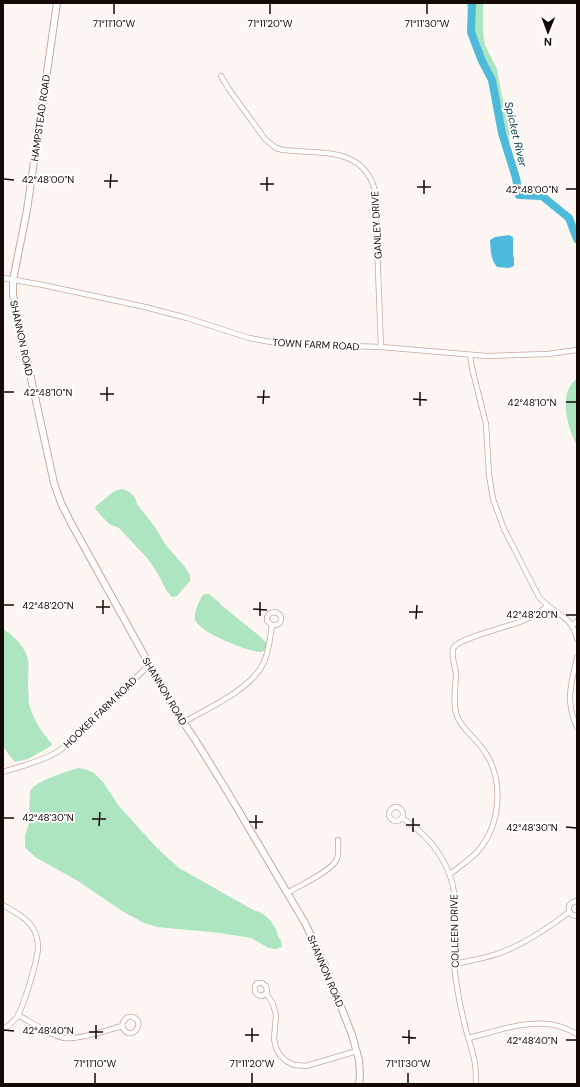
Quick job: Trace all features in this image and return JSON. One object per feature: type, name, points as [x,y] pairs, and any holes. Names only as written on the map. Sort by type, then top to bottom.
[{"type":"street","name":"HAMPSTEAD ROAD","points":[[13,280],[27,210],[57,3]]},
{"type":"street","name":"GANLEY DRIVE","points":[[221,76],[260,133],[276,148],[283,150],[329,153],[344,156],[362,167],[369,176],[375,190],[381,347]]},
{"type":"street","name":"TOWN FARM ROAD","points":[[3,278],[145,307],[208,324],[249,338],[271,342],[381,347],[470,355],[508,356],[548,354],[577,350]]},
{"type":"street","name":"SHANNON ROAD","points":[[13,280],[13,295],[16,310],[51,473],[57,493],[71,523],[149,665],[175,710],[227,791],[305,923],[324,963],[352,1034],[360,1067],[359,1084]]},
{"type":"street","points":[[470,355],[486,424],[489,474],[495,506],[504,529],[541,600],[563,616],[572,625],[577,639]]},
{"type":"street","points":[[450,874],[472,856],[483,844],[494,820],[498,794],[496,777],[489,759],[478,742],[457,716],[455,700],[456,673],[452,655],[454,646],[469,638],[521,622],[534,616],[548,606]]},
{"type":"street","points":[[572,625],[577,621]]},
{"type":"street","points":[[184,722],[232,695],[253,678],[263,664],[272,625]]},
{"type":"street","points":[[577,658],[570,684],[572,713],[577,727]]},
{"type":"street","name":"HOOKER FARM ROAD","points":[[3,772],[57,752],[70,742],[149,665]]},
{"type":"street","name":"COLLEEN DRIVE","points":[[402,818],[428,839],[440,855],[450,874],[454,900],[454,964],[463,1014],[474,1054],[476,1084]]},
{"type":"street","points":[[287,892],[324,872],[334,864],[337,859],[338,840]]},
{"type":"street","points":[[569,912],[570,904],[577,902]]},
{"type":"street","points":[[3,905],[28,922],[34,931],[38,942],[37,958],[18,1015],[11,1024],[3,1029]]},
{"type":"street","points":[[454,964],[488,957],[508,950],[536,935],[569,912]]},
{"type":"street","points":[[569,912],[573,916],[577,916]]},
{"type":"street","points":[[266,993],[273,1004],[276,1015],[274,1039],[276,1048],[286,1061],[294,1065],[302,1066],[357,1051]]},
{"type":"street","points":[[18,1015],[66,1039],[81,1037],[122,1026]]},
{"type":"street","points":[[469,1038],[516,1026],[538,1023],[559,1026],[577,1034]]},
{"type":"green space","points":[[466,3],[483,3],[483,32],[485,45],[497,69],[502,97],[510,122],[509,141],[506,139],[502,115],[496,94],[474,51],[473,21]]},
{"type":"green space","points":[[577,378],[577,446],[571,433],[567,417],[566,402],[569,388]]},
{"type":"green space","points":[[121,489],[134,496],[137,504],[155,527],[165,544],[190,575],[190,581],[177,596],[172,597],[166,590],[148,559],[119,528],[109,524],[96,510],[95,507],[113,492]]},
{"type":"green space","points":[[204,594],[209,594],[262,638],[267,644],[267,650],[261,652],[246,649],[214,635],[198,625],[195,620],[195,614],[199,602]]},
{"type":"green space","points":[[3,629],[18,642],[27,655],[29,704],[38,726],[52,744],[28,759],[15,762],[3,746]]},
{"type":"green space","points":[[78,768],[94,773],[103,782],[119,806],[156,847],[179,868],[267,917],[276,929],[278,937],[281,940],[282,947],[275,949],[269,948],[251,938],[220,933],[157,927],[144,923],[122,911],[78,881],[35,857],[25,847],[25,836],[29,823],[30,791],[33,787],[44,780]]},
{"type":"water","points":[[509,235],[513,237],[514,266],[509,268],[497,267],[492,257],[490,240],[495,237]]},
{"type":"waterway","name":"Spicket River","points":[[472,3],[471,32],[482,61],[492,80],[502,133],[516,178],[519,195],[542,196],[569,218],[577,239]]}]
